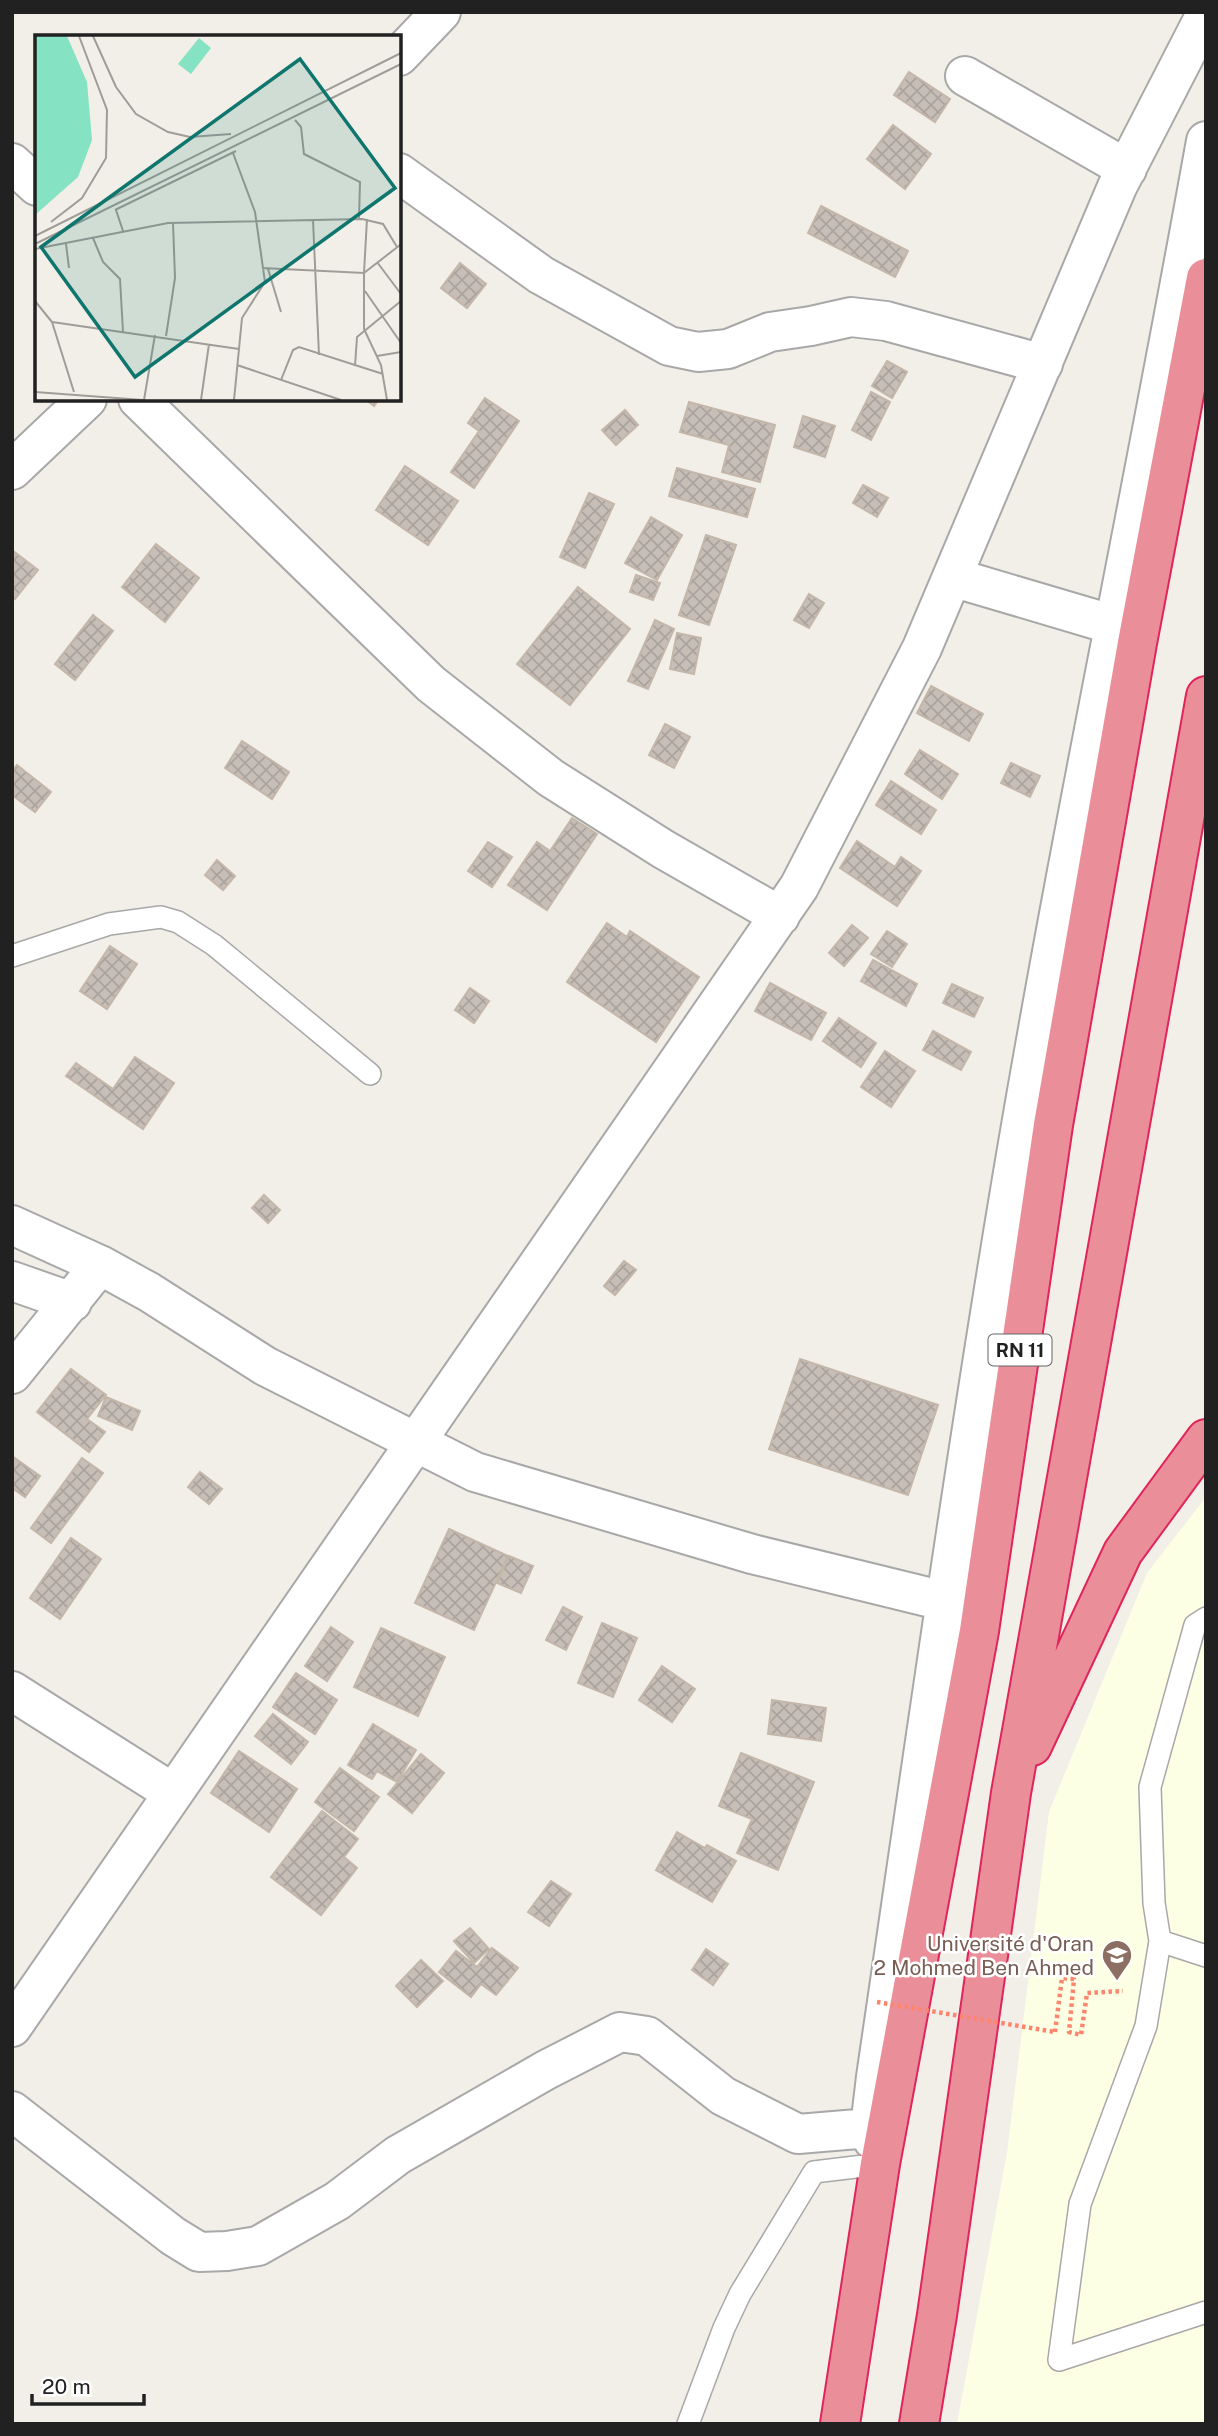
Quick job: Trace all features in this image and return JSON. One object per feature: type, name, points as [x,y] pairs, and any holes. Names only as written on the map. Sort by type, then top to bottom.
[{"type":"highway","name":"RN 11","points":[[840,2424],[875,2146],[979,1631],[1055,1111],[1137,643],[1206,278]]},
{"type":"highway","points":[[919,2424],[941,2288],[1011,1793],[1206,696]]},
{"type":"highway","points":[[1011,1793],[1123,1552],[1206,1439]]},
{"type":"street","points":[[401,54],[441,12]]},
{"type":"street","points":[[12,2027],[799,887],[922,648],[1127,169],[1206,15]]},
{"type":"street","points":[[965,76],[1127,169]]},
{"type":"street","points":[[12,2111],[173,2236],[199,2252],[258,2246],[337,2201],[398,2155],[546,2070],[620,2032],[647,2036],[723,2096],[799,2134],[875,2146],[944,1601],[1014,1165],[1074,829],[1206,141]]},
{"type":"street","points":[[12,163],[35,184]]},
{"type":"street","points":[[401,174],[541,275],[669,346],[698,352],[728,349],[771,332],[850,317],[886,321],[1043,364]]},
{"type":"street","points":[[12,470],[86,401]]},
{"type":"street","points":[[140,401],[431,684],[551,778],[663,849],[780,916]]},
{"type":"street","points":[[953,577],[1114,625]]},
{"type":"street","points":[[12,1225],[100,1265],[149,1292],[265,1366],[475,1472],[752,1554],[944,1601]]},
{"type":"street","points":[[12,1374],[100,1265]]},
{"type":"street","points":[[12,1281],[72,1302]]},
{"type":"street","points":[[12,1691],[173,1793]]},
{"type":"lane","points":[[12,956],[109,924],[161,917],[178,922],[214,946],[370,1074]]},
{"type":"lane","points":[[1206,1618],[1195,1625],[1150,1787],[1154,1903],[1160,1941],[1146,2026],[1080,2204],[1059,2360],[1206,2312]]},
{"type":"lane","points":[[1160,1941],[1206,1956]]},
{"type":"lane","points":[[688,2424],[724,2328],[740,2294],[814,2172],[875,2146]]},
{"type":"path","points":[[877,2002],[1055,2032],[1062,1978],[1073,1979],[1069,2032],[1081,2035],[1087,1993],[1152,1990]]},
{"type":"shaded area","name":"Université d'Oran 2 Mohmed Ben Ahmed","points":[[1206,1497],[1206,2424],[957,2424],[1007,2153],[1049,1812],[1147,1573]]},
{"type":"building","points":[[909,72],[950,99],[935,122],[894,95]]},
{"type":"building","points":[[893,125],[931,154],[905,189],[867,159]]},
{"type":"building","points":[[821,206],[908,251],[895,277],[808,233]]},
{"type":"building","points":[[460,263],[486,284],[467,308],[441,288]]},
{"type":"building","points":[[887,361],[907,372],[892,398],[872,386]]},
{"type":"building","points":[[871,392],[890,402],[871,440],[852,430]]},
{"type":"building","points":[[485,398],[519,421],[474,488],[451,472],[479,431],[468,423]]},
{"type":"building","points":[[689,402],[775,425],[760,482],[722,472],[729,445],[680,432]]},
{"type":"building","points":[[625,410],[638,425],[616,445],[602,430]]},
{"type":"building","points":[[803,416],[835,426],[825,457],[794,447]]},
{"type":"building","points":[[405,466],[458,501],[428,545],[376,510]]},
{"type":"building","points":[[677,468],[755,489],[747,517],[669,496]]},
{"type":"building","points":[[863,485],[888,498],[877,517],[853,503]]},
{"type":"building","points":[[589,493],[614,504],[585,568],[560,557]]},
{"type":"building","points":[[651,517],[682,535],[657,580],[625,563]]},
{"type":"building","points":[[706,535],[736,545],[709,625],[679,615]]},
{"type":"building","points":[[156,544],[199,578],[165,622],[122,587]]},
{"type":"building","points":[[12,550],[38,570],[15,599],[12,596]]},
{"type":"building","points":[[636,575],[660,583],[653,600],[630,592]]},
{"type":"building","points":[[578,587],[630,629],[570,705],[517,664]]},
{"type":"building","points":[[809,594],[824,603],[809,628],[794,620]]},
{"type":"building","points":[[93,615],[113,631],[75,680],[55,664]]},
{"type":"building","points":[[655,620],[674,629],[648,689],[628,681]]},
{"type":"building","points":[[677,633],[701,638],[694,674],[670,669]]},
{"type":"building","points":[[931,686],[983,714],[969,741],[917,713]]},
{"type":"building","points":[[665,724],[690,737],[674,768],[649,755]]},
{"type":"building","points":[[242,741],[289,772],[272,799],[225,768]]},
{"type":"building","points":[[920,750],[958,774],[942,799],[905,774]]},
{"type":"building","points":[[1011,763],[1040,776],[1030,797],[1001,783]]},
{"type":"building","points":[[17,765],[51,792],[35,812],[12,795],[12,771]]},
{"type":"building","points":[[891,781],[936,810],[921,834],[876,805]]},
{"type":"building","points":[[572,818],[597,834],[547,910],[508,885],[537,842],[550,851]]},
{"type":"building","points":[[857,841],[895,867],[901,857],[921,871],[897,906],[840,868]]},
{"type":"building","points":[[488,842],[512,857],[492,887],[468,871]]},
{"type":"building","points":[[217,860],[235,876],[223,890],[205,875]]},
{"type":"building","points":[[607,923],[627,937],[630,931],[699,977],[656,1042],[567,982]]},
{"type":"building","points":[[852,925],[868,938],[844,966],[829,953]]},
{"type":"building","points":[[887,931],[907,944],[892,967],[871,954]]},
{"type":"building","points":[[110,946],[137,964],[107,1009],[80,991]]},
{"type":"building","points":[[873,960],[917,984],[906,1006],[861,981]]},
{"type":"building","points":[[770,983],[826,1013],[811,1040],[755,1011]]},
{"type":"building","points":[[952,984],[983,998],[974,1017],[943,1003]]},
{"type":"building","points":[[470,988],[489,1001],[474,1023],[455,1010]]},
{"type":"building","points":[[839,1018],[876,1043],[861,1067],[823,1041]]},
{"type":"building","points":[[933,1031],[971,1052],[961,1070],[923,1050]]},
{"type":"building","points":[[885,1051],[915,1071],[891,1107],[861,1087]]},
{"type":"building","points":[[135,1057],[174,1083],[143,1129],[66,1076],[76,1063],[113,1089]]},
{"type":"building","points":[[264,1195],[280,1210],[268,1223],[252,1208]]},
{"type":"building","points":[[624,1261],[636,1270],[615,1295],[604,1286]]},
{"type":"building","points":[[800,1359],[938,1405],[908,1495],[769,1449]]},
{"type":"building","points":[[71,1369],[106,1395],[87,1419],[105,1432],[89,1452],[37,1412]]},
{"type":"building","points":[[106,1397],[140,1411],[132,1430],[98,1416]]},
{"type":"building","points":[[12,1456],[40,1476],[25,1497],[12,1488]]},
{"type":"building","points":[[82,1458],[103,1473],[51,1543],[31,1528]]},
{"type":"building","points":[[200,1472],[222,1489],[209,1504],[188,1487]]},
{"type":"building","points":[[449,1529],[508,1556],[474,1630],[415,1603]]},
{"type":"building","points":[[71,1538],[101,1559],[60,1619],[30,1598]]},
{"type":"building","points":[[509,1556],[533,1566],[521,1593],[497,1583]]},
{"type":"building","points":[[563,1607],[582,1617],[566,1650],[546,1640]]},
{"type":"building","points":[[602,1623],[637,1638],[613,1697],[578,1683]]},
{"type":"building","points":[[331,1627],[353,1642],[327,1681],[305,1666]]},
{"type":"building","points":[[381,1628],[445,1657],[418,1716],[354,1687]]},
{"type":"building","points":[[662,1666],[695,1689],[672,1722],[639,1700]]},
{"type":"building","points":[[296,1673],[337,1700],[315,1734],[273,1707]]},
{"type":"building","points":[[772,1700],[826,1708],[821,1741],[768,1734]]},
{"type":"building","points":[[273,1714],[308,1742],[291,1764],[255,1736]]},
{"type":"building","points":[[373,1724],[416,1750],[397,1782],[377,1771],[372,1779],[348,1765]]},
{"type":"building","points":[[239,1751],[297,1789],[269,1832],[211,1793]]},
{"type":"building","points":[[741,1753],[814,1782],[778,1870],[737,1853],[752,1819],[719,1806]]},
{"type":"building","points":[[421,1754],[444,1773],[412,1813],[388,1794]]},
{"type":"building","points":[[340,1768],[379,1797],[354,1831],[315,1802]]},
{"type":"building","points":[[322,1811],[358,1839],[344,1857],[357,1868],[321,1915],[271,1877]]},
{"type":"building","points":[[677,1832],[736,1861],[712,1902],[656,1870]]},
{"type":"building","points":[[551,1881],[571,1894],[549,1926],[528,1912]]},
{"type":"building","points":[[470,1928],[489,1949],[474,1963],[454,1941]]},
{"type":"building","points":[[492,1948],[518,1968],[496,1995],[481,1984],[471,1997],[439,1972],[456,1951],[477,1967]]},
{"type":"building","points":[[706,1949],[728,1964],[713,1985],[692,1970]]},
{"type":"building","points":[[421,1960],[443,1981],[417,2007],[396,1986]]},
{"type":"place","name":"Université d'Oran 2 Mohmed Ben Ahmed","points":[[1117,1982]]}]
